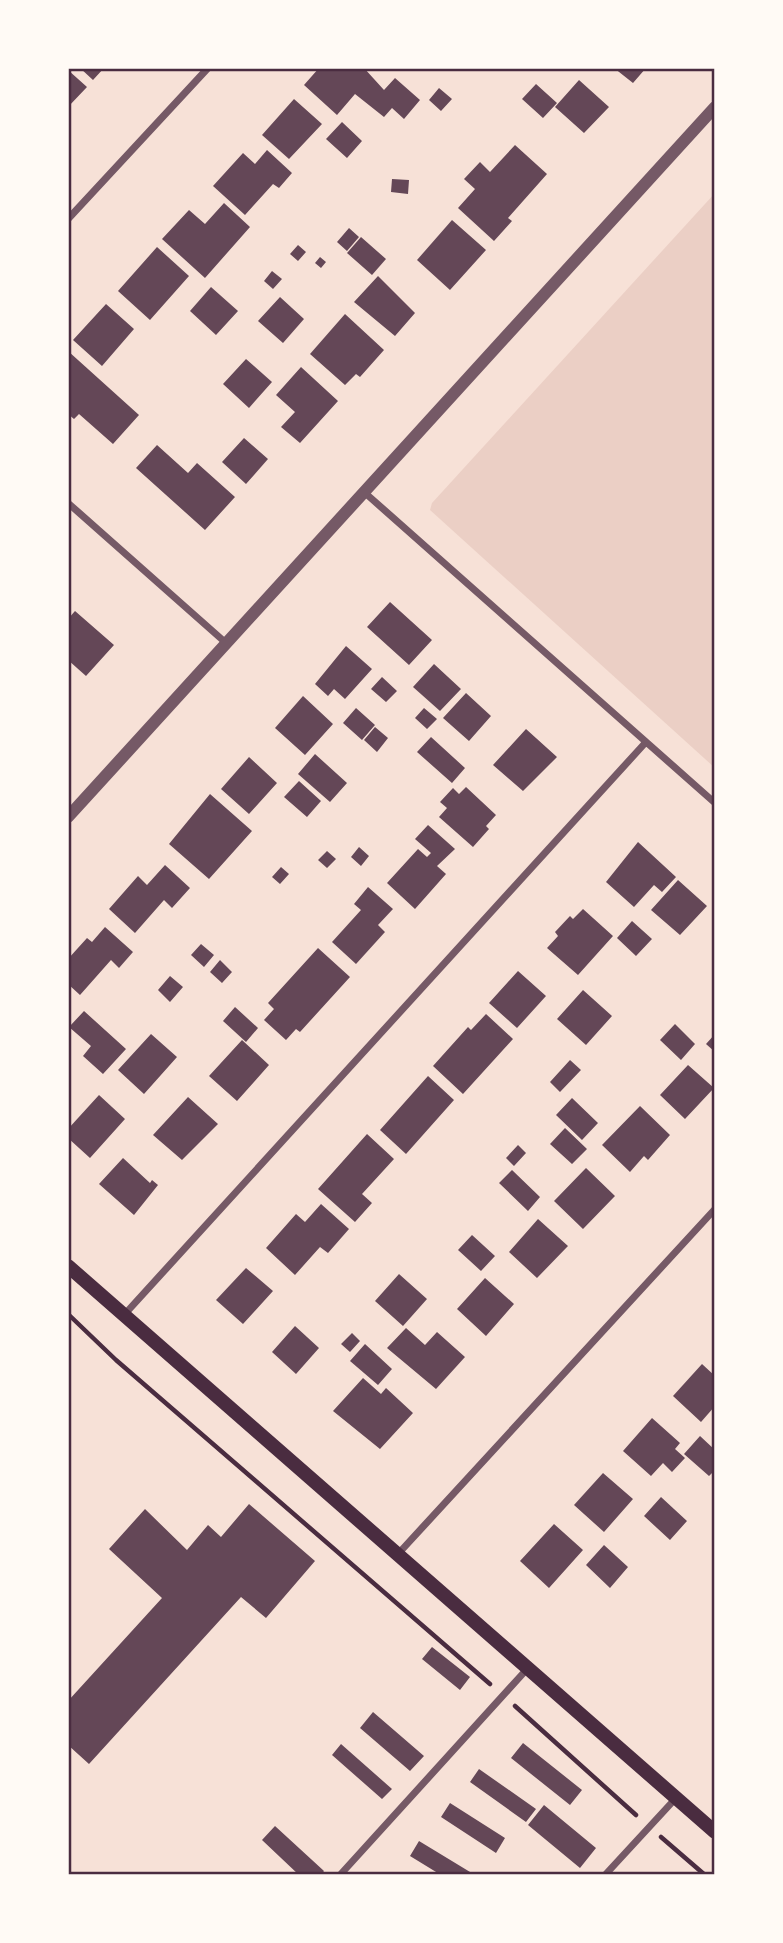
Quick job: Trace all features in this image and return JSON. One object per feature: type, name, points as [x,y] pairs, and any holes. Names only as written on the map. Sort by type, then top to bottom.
[{"type":"main road","points":[[68,1266],[715,1832]]},
{"type":"street","points":[[68,219],[208,68]]},
{"type":"street","points":[[68,817],[715,107]]},
{"type":"street","points":[[364,492],[715,803]]},
{"type":"street","points":[[68,503],[226,643]]},
{"type":"street","points":[[124,1315],[646,742]]},
{"type":"street","points":[[398,1554],[715,1209]]},
{"type":"street","points":[[340,1875],[528,1668]]},
{"type":"street","points":[[605,1875],[676,1798]]},
{"type":"path","points":[[68,1314],[116,1360],[504,1696],[705,1875]]},
{"type":"shaded area","points":[[715,193],[715,768],[430,510],[432,503]]},
{"type":"building","points":[[80,68],[104,68],[93,80]]},
{"type":"building","points":[[319,68],[364,68],[384,90],[395,78],[420,100],[404,119],[392,108],[384,117],[355,94],[337,115],[304,85]]},
{"type":"building","points":[[614,68],[646,68],[633,83]]},
{"type":"building","points":[[68,70],[87,87],[68,107]]},
{"type":"building","points":[[579,80],[609,107],[584,133],[555,107]]},
{"type":"building","points":[[536,84],[557,103],[543,118],[522,99]]},
{"type":"building","points":[[439,88],[452,99],[441,111],[429,100]]},
{"type":"building","points":[[294,99],[322,124],[289,159],[262,135]]},
{"type":"building","points":[[342,122],[362,141],[347,158],[326,139]]},
{"type":"building","points":[[515,145],[547,174],[508,218],[512,221],[494,241],[458,208],[475,189],[464,179],[480,162],[490,172]]},
{"type":"building","points":[[267,150],[292,173],[279,188],[273,184],[245,215],[213,186],[243,153],[255,164]]},
{"type":"building","points":[[392,179],[409,180],[408,194],[391,192]]},
{"type":"building","points":[[224,203],[250,227],[205,278],[162,239],[189,210],[205,224]]},
{"type":"building","points":[[452,220],[486,250],[450,290],[417,260]]},
{"type":"building","points":[[349,228],[359,237],[347,251],[337,242]]},
{"type":"building","points":[[361,237],[386,259],[372,275],[347,253]]},
{"type":"building","points":[[298,245],[306,252],[298,261],[290,254]]},
{"type":"building","points":[[157,247],[189,276],[150,320],[118,291]]},
{"type":"building","points":[[320,257],[326,262],[321,268],[315,263]]},
{"type":"building","points":[[272,271],[282,279],[273,289],[264,281]]},
{"type":"building","points":[[378,276],[415,313],[395,336],[354,302]]},
{"type":"building","points":[[211,287],[238,311],[216,335],[190,311]]},
{"type":"building","points":[[280,297],[304,319],[283,343],[258,321]]},
{"type":"building","points":[[106,304],[134,329],[102,366],[73,340]]},
{"type":"building","points":[[345,314],[384,350],[360,377],[356,374],[345,385],[310,354]]},
{"type":"building","points":[[68,351],[139,415],[113,444],[79,414],[74,419],[68,414]]},
{"type":"building","points":[[246,359],[272,382],[249,408],[223,384]]},
{"type":"building","points":[[301,367],[338,401],[300,443],[281,427],[295,412],[276,395]]},
{"type":"building","points":[[244,438],[268,459],[246,484],[222,462]]},
{"type":"building","points":[[157,445],[188,473],[197,463],[235,497],[205,530],[136,468]]},
{"type":"building","points":[[390,602],[432,640],[409,665],[367,627]]},
{"type":"building","points":[[75,611],[114,645],[86,676],[68,660],[68,619]]},
{"type":"building","points":[[346,646],[372,669],[345,699],[334,689],[328,696],[315,684]]},
{"type":"building","points":[[434,664],[461,689],[440,711],[413,687]]},
{"type":"building","points":[[382,677],[397,691],[386,702],[371,689]]},
{"type":"building","points":[[466,693],[491,716],[469,741],[443,718]]},
{"type":"building","points":[[303,696],[333,724],[305,755],[275,728]]},
{"type":"building","points":[[356,708],[375,725],[362,740],[343,723]]},
{"type":"building","points":[[424,708],[437,719],[427,729],[415,718]]},
{"type":"building","points":[[375,727],[388,738],[377,752],[364,740]]},
{"type":"building","points":[[526,729],[557,757],[523,791],[493,765]]},
{"type":"building","points":[[431,737],[465,768],[452,783],[417,752]]},
{"type":"building","points":[[315,754],[347,783],[330,802],[298,774]]},
{"type":"building","points":[[249,757],[277,783],[249,814],[221,789]]},
{"type":"building","points":[[299,781],[321,801],[307,817],[284,797]]},
{"type":"building","points":[[466,787],[496,815],[486,826],[489,829],[473,847],[439,817],[447,808],[440,802],[453,788],[459,794]]},
{"type":"building","points":[[210,794],[252,831],[209,879],[169,844]]},
{"type":"building","points":[[428,825],[455,849],[437,866],[446,874],[415,909],[387,883],[418,849],[427,857],[431,853],[415,839]]},
{"type":"building","points":[[638,842],[676,877],[662,892],[654,885],[634,907],[606,882]]},
{"type":"building","points":[[359,847],[369,856],[361,866],[351,857]]},
{"type":"building","points":[[327,851],[336,859],[327,868],[318,860]]},
{"type":"building","points":[[165,865],[190,888],[172,908],[164,900],[135,933],[109,909],[138,876],[147,885]]},
{"type":"building","points":[[281,867],[289,874],[280,884],[272,877]]},
{"type":"building","points":[[678,880],[707,906],[680,935],[651,910]]},
{"type":"building","points":[[368,887],[393,909],[378,925],[385,932],[356,964],[332,942],[361,910],[354,904]]},
{"type":"building","points":[[583,909],[613,936],[578,975],[547,948],[558,936],[555,932],[570,916],[573,919]]},
{"type":"building","points":[[632,921],[652,939],[636,956],[617,938]]},
{"type":"building","points":[[105,927],[133,952],[119,968],[111,960],[80,995],[68,984],[68,959],[87,938],[92,942]]},
{"type":"building","points":[[201,944],[214,955],[204,967],[191,955]]},
{"type":"building","points":[[318,948],[350,977],[300,1032],[296,1029],[286,1040],[264,1020],[274,1009],[268,1003]]},
{"type":"building","points":[[220,960],[232,972],[222,983],[210,972]]},
{"type":"building","points":[[518,971],[546,996],[517,1028],[489,1003]]},
{"type":"building","points":[[170,976],[183,987],[170,1002],[158,990]]},
{"type":"building","points":[[583,990],[612,1016],[586,1045],[557,1019]]},
{"type":"building","points":[[235,1007],[258,1028],[246,1042],[223,1021]]},
{"type":"building","points":[[84,1011],[126,1049],[103,1074],[83,1056],[91,1046],[69,1027]]},
{"type":"building","points":[[486,1014],[513,1039],[463,1094],[433,1066],[468,1027],[471,1030]]},
{"type":"building","points":[[675,1024],[695,1044],[681,1060],[660,1040]]},
{"type":"building","points":[[151,1034],[177,1057],[144,1094],[118,1070]]},
{"type":"building","points":[[715,1034],[715,1052],[706,1044]]},
{"type":"building","points":[[242,1040],[269,1065],[237,1101],[209,1076]]},
{"type":"building","points":[[570,1060],[581,1070],[560,1092],[550,1082]]},
{"type":"building","points":[[688,1065],[714,1088],[685,1119],[660,1095]]},
{"type":"building","points":[[428,1076],[454,1100],[406,1154],[380,1130]]},
{"type":"building","points":[[99,1095],[125,1119],[90,1158],[68,1138],[68,1129]]},
{"type":"building","points":[[188,1097],[218,1124],[182,1160],[153,1135]]},
{"type":"building","points":[[572,1098],[598,1123],[582,1140],[556,1115]]},
{"type":"building","points":[[640,1106],[670,1135],[648,1160],[644,1156],[630,1172],[602,1145]]},
{"type":"building","points":[[565,1128],[587,1149],[572,1164],[550,1144]]},
{"type":"building","points":[[367,1134],[394,1159],[362,1194],[372,1203],[355,1222],[318,1189]]},
{"type":"building","points":[[518,1145],[526,1153],[514,1166],[506,1158]]},
{"type":"building","points":[[123,1158],[150,1183],[152,1180],[158,1185],[134,1215],[99,1184]]},
{"type":"building","points":[[586,1168],[615,1196],[583,1229],[554,1201]]},
{"type":"building","points":[[512,1170],[540,1197],[528,1211],[499,1183]]},
{"type":"building","points":[[321,1204],[349,1229],[328,1253],[320,1247],[295,1275],[266,1248],[296,1214],[305,1222]]},
{"type":"building","points":[[538,1219],[568,1246],[537,1278],[509,1252]]},
{"type":"building","points":[[472,1235],[495,1256],[481,1271],[458,1250]]},
{"type":"building","points":[[246,1268],[273,1291],[243,1324],[216,1300]]},
{"type":"building","points":[[399,1274],[427,1299],[403,1326],[375,1301]]},
{"type":"building","points":[[485,1278],[514,1304],[486,1336],[457,1309]]},
{"type":"building","points":[[295,1326],[319,1348],[296,1374],[272,1352]]},
{"type":"building","points":[[406,1328],[425,1345],[437,1332],[465,1357],[436,1389],[387,1348]]},
{"type":"building","points":[[352,1333],[360,1341],[350,1352],[341,1344]]},
{"type":"building","points":[[365,1344],[392,1369],[378,1385],[350,1361]]},
{"type":"building","points":[[702,1364],[715,1376],[715,1406],[701,1422],[673,1396]]},
{"type":"building","points":[[363,1378],[381,1394],[386,1388],[413,1413],[380,1449],[333,1411]]},
{"type":"building","points":[[652,1418],[680,1443],[675,1449],[685,1458],[672,1472],[663,1463],[651,1476],[623,1451]]},
{"type":"building","points":[[700,1436],[715,1450],[715,1470],[709,1476],[684,1454]]},
{"type":"building","points":[[603,1473],[633,1499],[604,1532],[574,1505]]},
{"type":"building","points":[[661,1497],[687,1521],[670,1540],[644,1516]]},
{"type":"building","points":[[249,1504],[315,1561],[266,1618],[241,1597],[89,1764],[68,1745],[68,1701],[162,1598],[109,1549],[145,1509],[187,1550],[208,1525],[221,1537]]},
{"type":"building","points":[[554,1524],[583,1550],[549,1588],[520,1561]]},
{"type":"building","points":[[604,1545],[628,1567],[610,1588],[586,1565]]},
{"type":"building","points":[[432,1647],[470,1677],[460,1690],[422,1659]]},
{"type":"building","points":[[373,1712],[424,1756],[410,1771],[360,1728]]},
{"type":"building","points":[[523,1743],[582,1790],[570,1805],[511,1758]]},
{"type":"building","points":[[341,1744],[392,1789],[382,1799],[332,1755]]},
{"type":"building","points":[[479,1769],[536,1809],[526,1822],[470,1782]]},
{"type":"building","points":[[450,1803],[505,1838],[496,1853],[441,1817]]},
{"type":"building","points":[[544,1805],[596,1848],[580,1868],[528,1825]]},
{"type":"building","points":[[275,1826],[324,1871],[321,1875],[299,1875],[262,1840]]},
{"type":"building","points":[[419,1841],[475,1875],[441,1875],[410,1856]]}]
